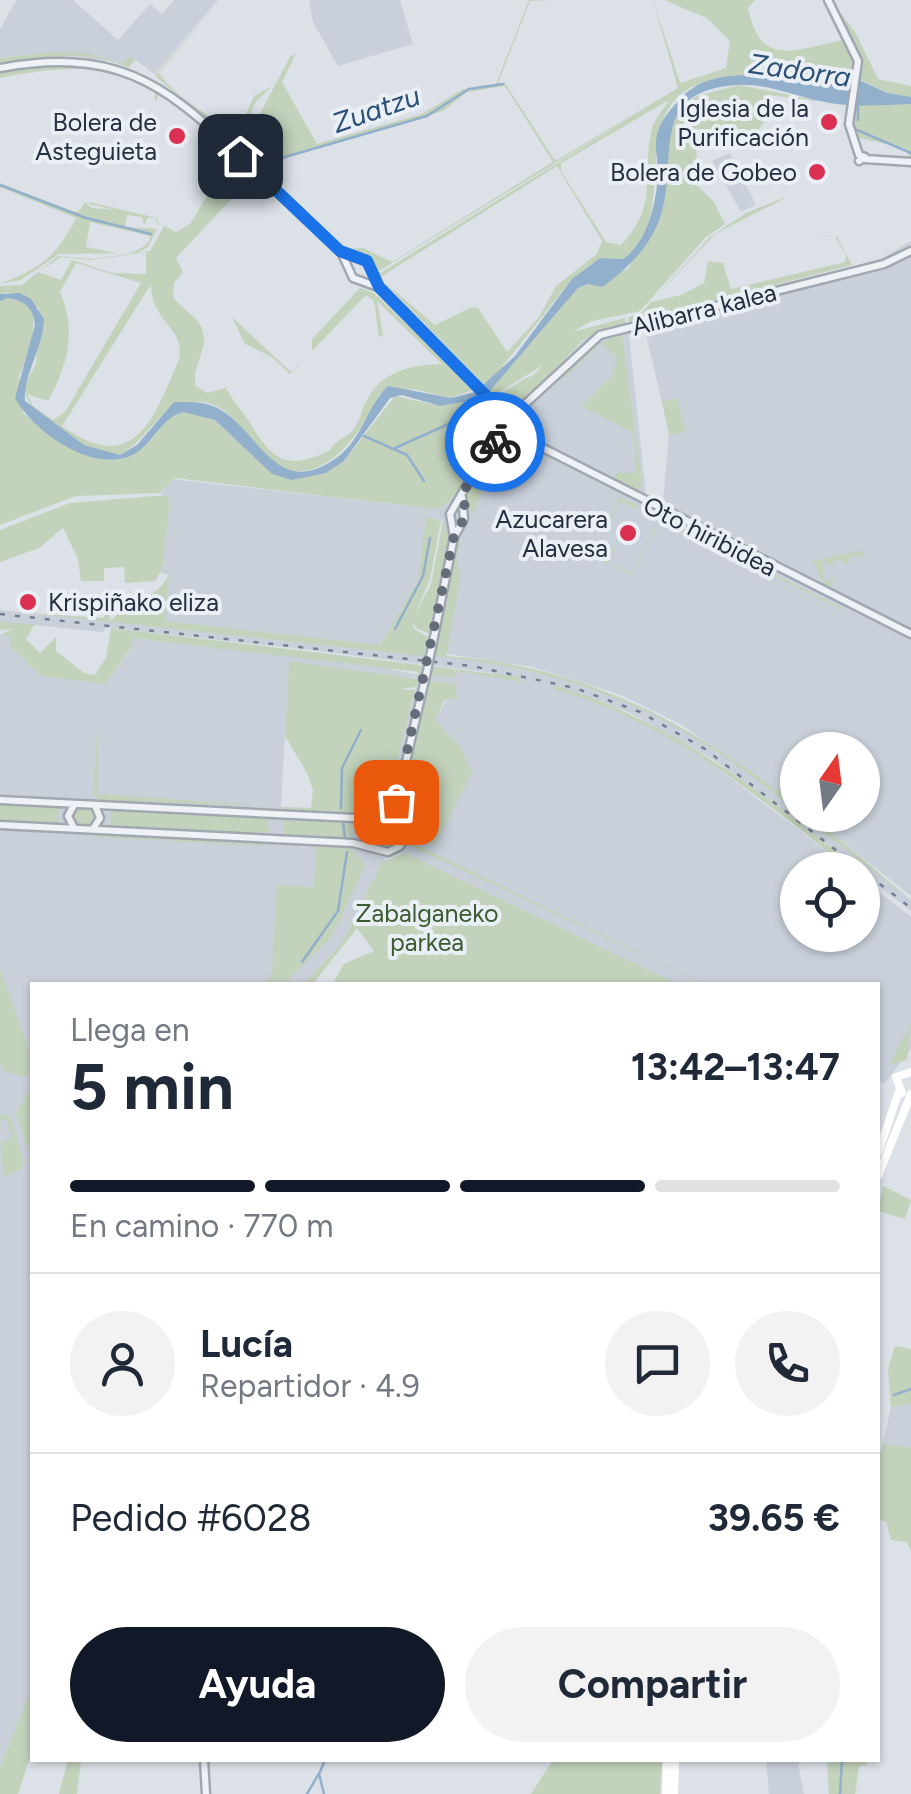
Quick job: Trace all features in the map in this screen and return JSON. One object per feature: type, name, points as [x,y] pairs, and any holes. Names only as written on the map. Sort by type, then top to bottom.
[{"type":"main road","points":[[880,1147],[899,1091],[896,1077],[909,1069]]},
{"type":"main road","points":[[880,1171],[911,1093],[899,1091]]},
{"type":"main road","points":[[666,1794],[667,1762]]},
{"type":"main road","points":[[674,1794],[675,1762]]},
{"type":"street","points":[[828,0],[856,56],[850,132],[862,157],[911,162]]},
{"type":"street","points":[[0,68],[44,61],[86,62],[121,69],[161,86],[199,115],[340,251],[359,280],[379,287]]},
{"type":"street","points":[[340,251],[367,261],[379,287],[509,418]]},
{"type":"street","name":"Alibarra kalea","points":[[492,444],[516,426],[524,410],[582,348],[600,335],[884,264],[911,251]]},
{"type":"street","points":[[349,268],[358,259]]},
{"type":"street","points":[[359,280],[371,270]]},
{"type":"street","points":[[492,405],[508,434]]},
{"type":"street","name":"Alibarra kalea","points":[[500,425],[524,410]]},
{"type":"street","name":"Oto hiribidea","points":[[509,418],[535,444],[911,636]]},
{"type":"street","points":[[454,536],[454,510],[500,425]]},
{"type":"street","name":"Oto hiribidea","points":[[508,434],[911,636]]},
{"type":"street","points":[[0,825],[371,845],[388,852],[400,846],[406,830],[397,816],[396,802],[428,671],[454,536],[461,524],[462,497]]},
{"type":"street","points":[[454,510],[463,512]]},
{"type":"street","points":[[451,522],[461,524]]},
{"type":"street","points":[[0,800],[372,818],[388,813],[397,816]]},
{"type":"street","points":[[388,813],[396,802]]},
{"type":"street","points":[[74,828],[68,816],[75,804]]},
{"type":"street","points":[[92,830],[100,818],[94,804]]},
{"type":"street","points":[[371,845],[366,832],[372,818]]},
{"type":"street","points":[[204,1762],[206,1794]]},
{"type":"shaded area","points":[[16,0],[73,0],[118,40],[150,4],[162,14],[174,0],[218,0],[155,74],[131,57],[121,63],[49,52],[0,58],[0,30]]},
{"type":"shaded area","points":[[309,0],[400,0],[413,44],[338,66],[313,22]]},
{"type":"shaded area","points":[[730,153],[756,205],[741,212],[712,161]]},
{"type":"shaded area","points":[[911,241],[911,896],[880,871],[880,852],[856,852],[830,832],[880,832],[880,732],[780,732],[780,790],[776,790],[680,724],[621,695],[533,667],[435,652],[437,638],[430,636],[449,537],[443,521],[426,517],[418,581],[380,645],[164,621],[169,575],[161,573],[170,502],[159,493],[172,479],[436,509],[459,493],[501,418],[522,405],[522,393],[531,395],[589,335],[884,257]],"holes":[[[645,330],[669,432],[663,504],[646,495],[629,335]]]},
{"type":"shaded area","points":[[0,610],[476,660],[582,683],[653,712],[735,762],[780,797],[780,811],[714,760],[629,712],[555,686],[639,720],[695,751],[780,816],[780,832],[801,832],[827,852],[780,852],[780,952],[880,952],[880,892],[911,917],[911,1049],[884,1084],[880,1081],[880,982],[674,982],[405,853],[385,859],[343,941],[306,982],[30,982],[30,1090],[16,1113],[30,1157],[30,1691],[0,1767],[0,635],[12,636],[41,676],[105,684],[131,649],[132,638],[370,665],[419,675],[422,670],[429,671],[402,801],[413,832],[435,720],[455,684],[431,681],[432,675],[455,677],[454,671],[529,682],[493,673],[105,628],[104,632],[0,622]],"holes":[[[289,662],[419,679],[383,805],[364,814],[281,807]]]},
{"type":"shaded area","points":[[808,832],[824,832],[850,852],[834,852]]},
{"type":"shaded area","points":[[880,876],[911,900],[911,911],[880,887]]},
{"type":"shaded area","points":[[911,1404],[911,1447],[883,1444],[891,1407]]},
{"type":"shaded area","points":[[766,1762],[804,1762],[798,1763],[804,1794],[769,1794]]},
{"type":"green space","points":[[220,0],[159,73],[185,99],[237,134],[254,96],[272,86],[255,103],[244,131],[237,135],[210,122],[155,76]]},
{"type":"green space","points":[[529,0],[549,0],[530,1],[498,83],[505,83],[557,160],[678,88],[653,0],[680,83],[726,68],[730,41],[707,18],[664,0],[755,0],[748,8],[754,28],[762,41],[783,51],[844,40],[827,0],[853,53],[855,77],[800,81],[724,78],[699,84],[677,98],[664,118],[658,141],[650,219],[640,241],[623,259],[600,258],[572,279],[489,383],[451,398],[413,389],[379,394],[350,442],[322,465],[305,471],[288,470],[270,461],[228,414],[207,403],[193,402],[171,410],[120,455],[75,441],[35,412],[28,399],[24,385],[36,364],[39,308],[8,292],[0,294],[0,286],[22,285],[38,272],[61,280],[72,260],[112,273],[146,274],[146,252],[92,260],[61,257],[39,272],[58,256],[94,259],[135,253],[59,254],[21,280],[0,284],[45,260],[76,218],[0,187],[0,183],[72,211],[78,212],[85,202],[92,208],[115,210],[89,202],[157,218],[160,227],[155,218],[148,217],[144,225],[142,217],[127,215],[125,227],[157,229],[148,247],[137,253],[150,251],[164,226],[176,232],[190,224],[212,187],[238,164],[252,177],[176,258],[183,272],[174,283],[173,296],[203,332],[196,386],[207,393],[226,388],[264,444],[281,458],[301,460],[329,451],[353,430],[367,400],[381,382],[409,368],[442,364],[377,301],[383,335],[379,337],[374,301],[366,295],[290,374],[272,357],[245,344],[232,317],[291,372],[312,351],[312,339],[360,288],[375,294],[469,384],[476,382],[478,378],[384,282],[435,325],[472,307],[478,308],[507,352],[539,317],[556,286],[597,254],[602,241],[557,166],[380,278],[377,275],[667,95],[377,272],[367,257],[342,250],[256,168],[267,162],[256,166],[246,157],[243,145],[290,57],[296,53],[282,82],[317,144],[422,114],[463,89],[496,84]],"holes":[[[505,86],[553,162],[392,262],[363,248],[346,249],[264,171],[285,157],[443,111],[467,92]],[[669,100],[652,128],[645,203],[633,231],[621,245],[606,242],[561,171],[561,163]],[[90,222],[150,236],[136,251],[86,247]],[[76,263],[141,283],[65,412],[53,420],[33,406],[27,394],[48,401],[55,387],[68,348],[60,292]],[[151,284],[157,309],[178,340],[179,359],[160,402],[138,434],[124,443],[107,446],[87,441],[62,426]]]},
{"type":"green space","points":[[830,0],[855,32],[878,79],[911,86],[911,97],[887,93],[858,78],[860,62]]},
{"type":"green space","points":[[49,52],[88,53],[120,63],[131,57],[135,60],[128,68],[82,56],[0,65],[0,58]]},
{"type":"green space","points":[[47,64],[109,69],[140,79],[155,90],[138,80],[100,70],[60,69],[0,78],[0,72]]},
{"type":"green space","points":[[739,85],[820,101],[767,95],[767,117],[758,131],[722,139],[714,150],[704,147],[701,140],[696,143],[697,167],[686,175],[714,202],[725,224],[706,237],[640,311],[592,321],[572,332],[625,318],[626,323],[584,339],[522,405],[515,410],[503,408],[494,398],[531,375],[529,380],[543,365],[493,396],[489,392],[578,288],[628,269],[666,189],[667,143],[679,110],[697,96]]},
{"type":"green space","points":[[911,104],[911,159],[904,148],[855,137],[855,105]]},
{"type":"green space","points":[[791,195],[715,234],[653,300],[710,237],[746,213]]},
{"type":"green space","points":[[813,234],[837,237],[852,265],[628,322],[629,317],[642,312],[651,302],[681,295],[704,283],[708,261],[723,263],[731,289],[845,262],[846,255],[835,237]]},
{"type":"green space","points":[[7,298],[26,303],[34,313],[32,347],[19,376],[23,413],[67,445],[100,459],[117,460],[133,455],[167,421],[183,412],[215,420],[273,474],[326,473],[344,461],[395,396],[440,406],[474,400],[493,431],[469,476],[452,498],[436,509],[175,478],[159,493],[76,496],[0,525],[0,301]]},
{"type":"green space","points":[[622,334],[642,483],[639,491],[613,479],[616,473],[636,473],[634,433],[581,406],[613,374],[617,358],[601,343]]},
{"type":"green space","points":[[601,343],[549,393],[590,348]]},
{"type":"green space","points":[[677,398],[686,431],[669,435],[662,402]]},
{"type":"green space","points":[[484,461],[489,463],[473,518],[466,494]]},
{"type":"green space","points":[[166,496],[170,502],[162,569],[155,581],[125,583],[124,567],[104,568],[104,581],[81,581],[78,559],[63,528],[39,548],[0,562],[0,530],[70,503]]},
{"type":"green space","points":[[620,497],[638,506],[635,509],[623,501],[618,505],[594,556],[605,561],[600,557],[606,544],[614,548],[608,563],[632,574],[657,522],[656,516],[642,513],[642,508],[841,610],[660,519],[632,576],[592,556]]},
{"type":"green space","points":[[426,516],[441,521],[430,579],[415,614],[431,584],[443,521],[449,537],[430,634],[416,628],[412,621],[414,629],[428,637],[424,656],[29,613],[103,618],[112,604],[145,588],[116,605],[109,616],[111,621],[158,589],[169,574],[165,621],[380,645],[418,581]]},
{"type":"green space","points":[[461,533],[457,563],[461,576],[446,656],[536,670],[621,698],[739,763],[780,790],[780,799],[713,750],[629,704],[537,673],[434,656],[456,539]]},
{"type":"green space","points":[[864,552],[861,559],[852,555],[847,564],[836,559],[831,565],[822,561],[824,580],[829,582],[837,574],[830,588],[823,584],[813,561]]},
{"type":"green space","points":[[0,622],[35,624],[26,639],[40,653],[56,637],[56,651],[84,673],[95,675],[106,658],[111,628],[513,676],[529,683],[455,671],[455,678],[432,675],[431,681],[455,684],[457,699],[445,699],[435,720],[461,748],[472,772],[436,844],[438,847],[415,836],[401,809],[429,671],[422,670],[416,687],[399,689],[415,690],[386,804],[356,813],[355,807],[354,813],[288,810],[281,807],[311,808],[313,790],[285,736],[289,661],[417,679],[418,672],[133,638],[131,648],[105,684],[41,676],[10,646],[11,636],[0,635],[12,629],[0,630]]},
{"type":"green space","points":[[555,686],[598,701],[678,740],[780,808],[780,815],[674,741],[596,703],[553,689]]},
{"type":"green space","points":[[97,728],[98,794],[269,806],[98,800],[93,792]]},
{"type":"green space","points":[[0,802],[58,805],[57,825],[0,823]]},
{"type":"green space","points":[[84,804],[93,807],[93,825],[84,828],[75,825],[72,816],[75,807]]},
{"type":"green space","points":[[111,808],[266,816],[269,831],[263,836],[110,829]]},
{"type":"green space","points":[[386,815],[398,820],[403,832],[398,844],[386,849],[374,844],[369,832],[374,820]]},
{"type":"green space","points":[[284,817],[353,820],[352,841],[283,837]]},
{"type":"green space","points":[[802,832],[811,832],[836,852],[828,852]]},
{"type":"green space","points":[[823,832],[831,832],[854,852]]},
{"type":"green space","points":[[93,837],[259,843],[266,846]]},
{"type":"green space","points":[[415,844],[701,982],[701,982],[413,847]]},
{"type":"green space","points":[[312,846],[351,848],[365,866],[331,938],[286,982],[266,982],[272,974],[277,885],[314,887],[316,850]]},
{"type":"green space","name":"Zabalganeko parkea","points":[[405,853],[674,982],[334,982],[344,964],[374,951],[357,928],[314,982],[306,982],[343,941],[382,862]]},
{"type":"green space","points":[[0,969],[30,1053],[30,1076],[2,1070]]},
{"type":"green space","points":[[911,1023],[907,1060],[889,1065]]},
{"type":"green space","points":[[30,1090],[30,1157],[16,1113]]},
{"type":"green space","points":[[0,1114],[10,1116],[24,1162],[20,1170],[4,1176],[0,1143],[13,1138],[6,1119],[0,1121]]},
{"type":"green space","points":[[883,1186],[911,1200],[905,1219],[880,1212]]},
{"type":"green space","points":[[895,1346],[911,1349],[911,1404],[891,1407],[888,1369]]},
{"type":"green space","points":[[883,1444],[911,1447],[911,1552],[907,1542],[891,1540],[886,1522],[880,1520]]},
{"type":"green space","points":[[30,1691],[30,1757],[18,1794],[0,1794],[0,1767]]},
{"type":"green space","points":[[67,1762],[81,1762],[77,1794],[59,1794]]},
{"type":"green space","points":[[552,1762],[662,1762],[660,1794],[531,1794]]},
{"type":"green space","points":[[827,1762],[866,1762],[859,1766],[855,1794],[829,1794]]},
{"type":"water","points":[[849,75],[887,93],[911,97],[911,104],[842,105],[747,85],[708,90],[689,100],[677,115],[672,132],[660,218],[644,248],[629,264],[603,287],[588,284],[578,288],[489,392],[474,400],[440,406],[402,395],[390,398],[344,461],[326,473],[292,480],[272,474],[215,420],[183,412],[169,420],[136,453],[120,459],[85,455],[51,437],[15,398],[35,325],[27,306],[7,298],[0,301],[0,294],[20,293],[31,299],[44,319],[25,401],[84,445],[120,455],[137,445],[174,402],[199,403],[229,416],[283,467],[298,472],[317,469],[347,448],[388,386],[451,398],[475,392],[515,356],[572,279],[600,258],[623,259],[632,252],[654,206],[658,131],[673,107],[696,86],[737,76]]},
{"type":"waterway","name":"Zuatzu","points":[[258,169],[285,157],[427,116],[469,89],[503,84]]},
{"type":"waterway","points":[[858,106],[858,120]]},
{"type":"waterway","points":[[857,130],[911,153]]},
{"type":"waterway","name":"Zuatzu","points":[[0,185],[86,218],[151,234]]},
{"type":"waterway","points":[[395,448],[460,419],[484,433]]},
{"type":"waterway","points":[[364,436],[407,455],[424,481]]},
{"type":"waterway","points":[[395,629],[423,576],[430,538]]},
{"type":"waterway","points":[[341,808],[342,768],[361,730]]},
{"type":"waterway","points":[[343,821],[345,839]]},
{"type":"waterway","points":[[302,962],[338,911],[347,852]]},
{"type":"waterway","points":[[894,1395],[911,1389]]},
{"type":"waterway","points":[[324,1762],[319,1774],[324,1794]]},
{"type":"waterway","points":[[840,1794],[842,1762]]},
{"type":"waterway","points":[[307,1794],[318,1775]]},
{"type":"railway","points":[[0,614],[472,666],[575,688],[640,712],[705,749],[911,908]]},
{"type":"way so far","points":[[396,802],[428,671],[454,536],[464,519],[462,497],[478,464],[495,442]]},
{"type":"place","name":"Iglesia de la Purificación","points":[[829,122]]},
{"type":"place","name":"Bolera de Asteguieta","points":[[177,136]]},
{"type":"place","name":"Bolera de Gobeo","points":[[817,172]]},
{"type":"place","name":"Azucarera Alavesa","points":[[628,533]]},
{"type":"place","name":"Krispiñako eliza","points":[[28,602]]},
{"type":"route","points":[[240,156],[340,251],[367,261],[379,287],[450,354],[494,408],[508,418],[500,426],[506,434],[495,442]]},
{"type":"water label","name":"Zadorra","points":[[800,70]]}]
